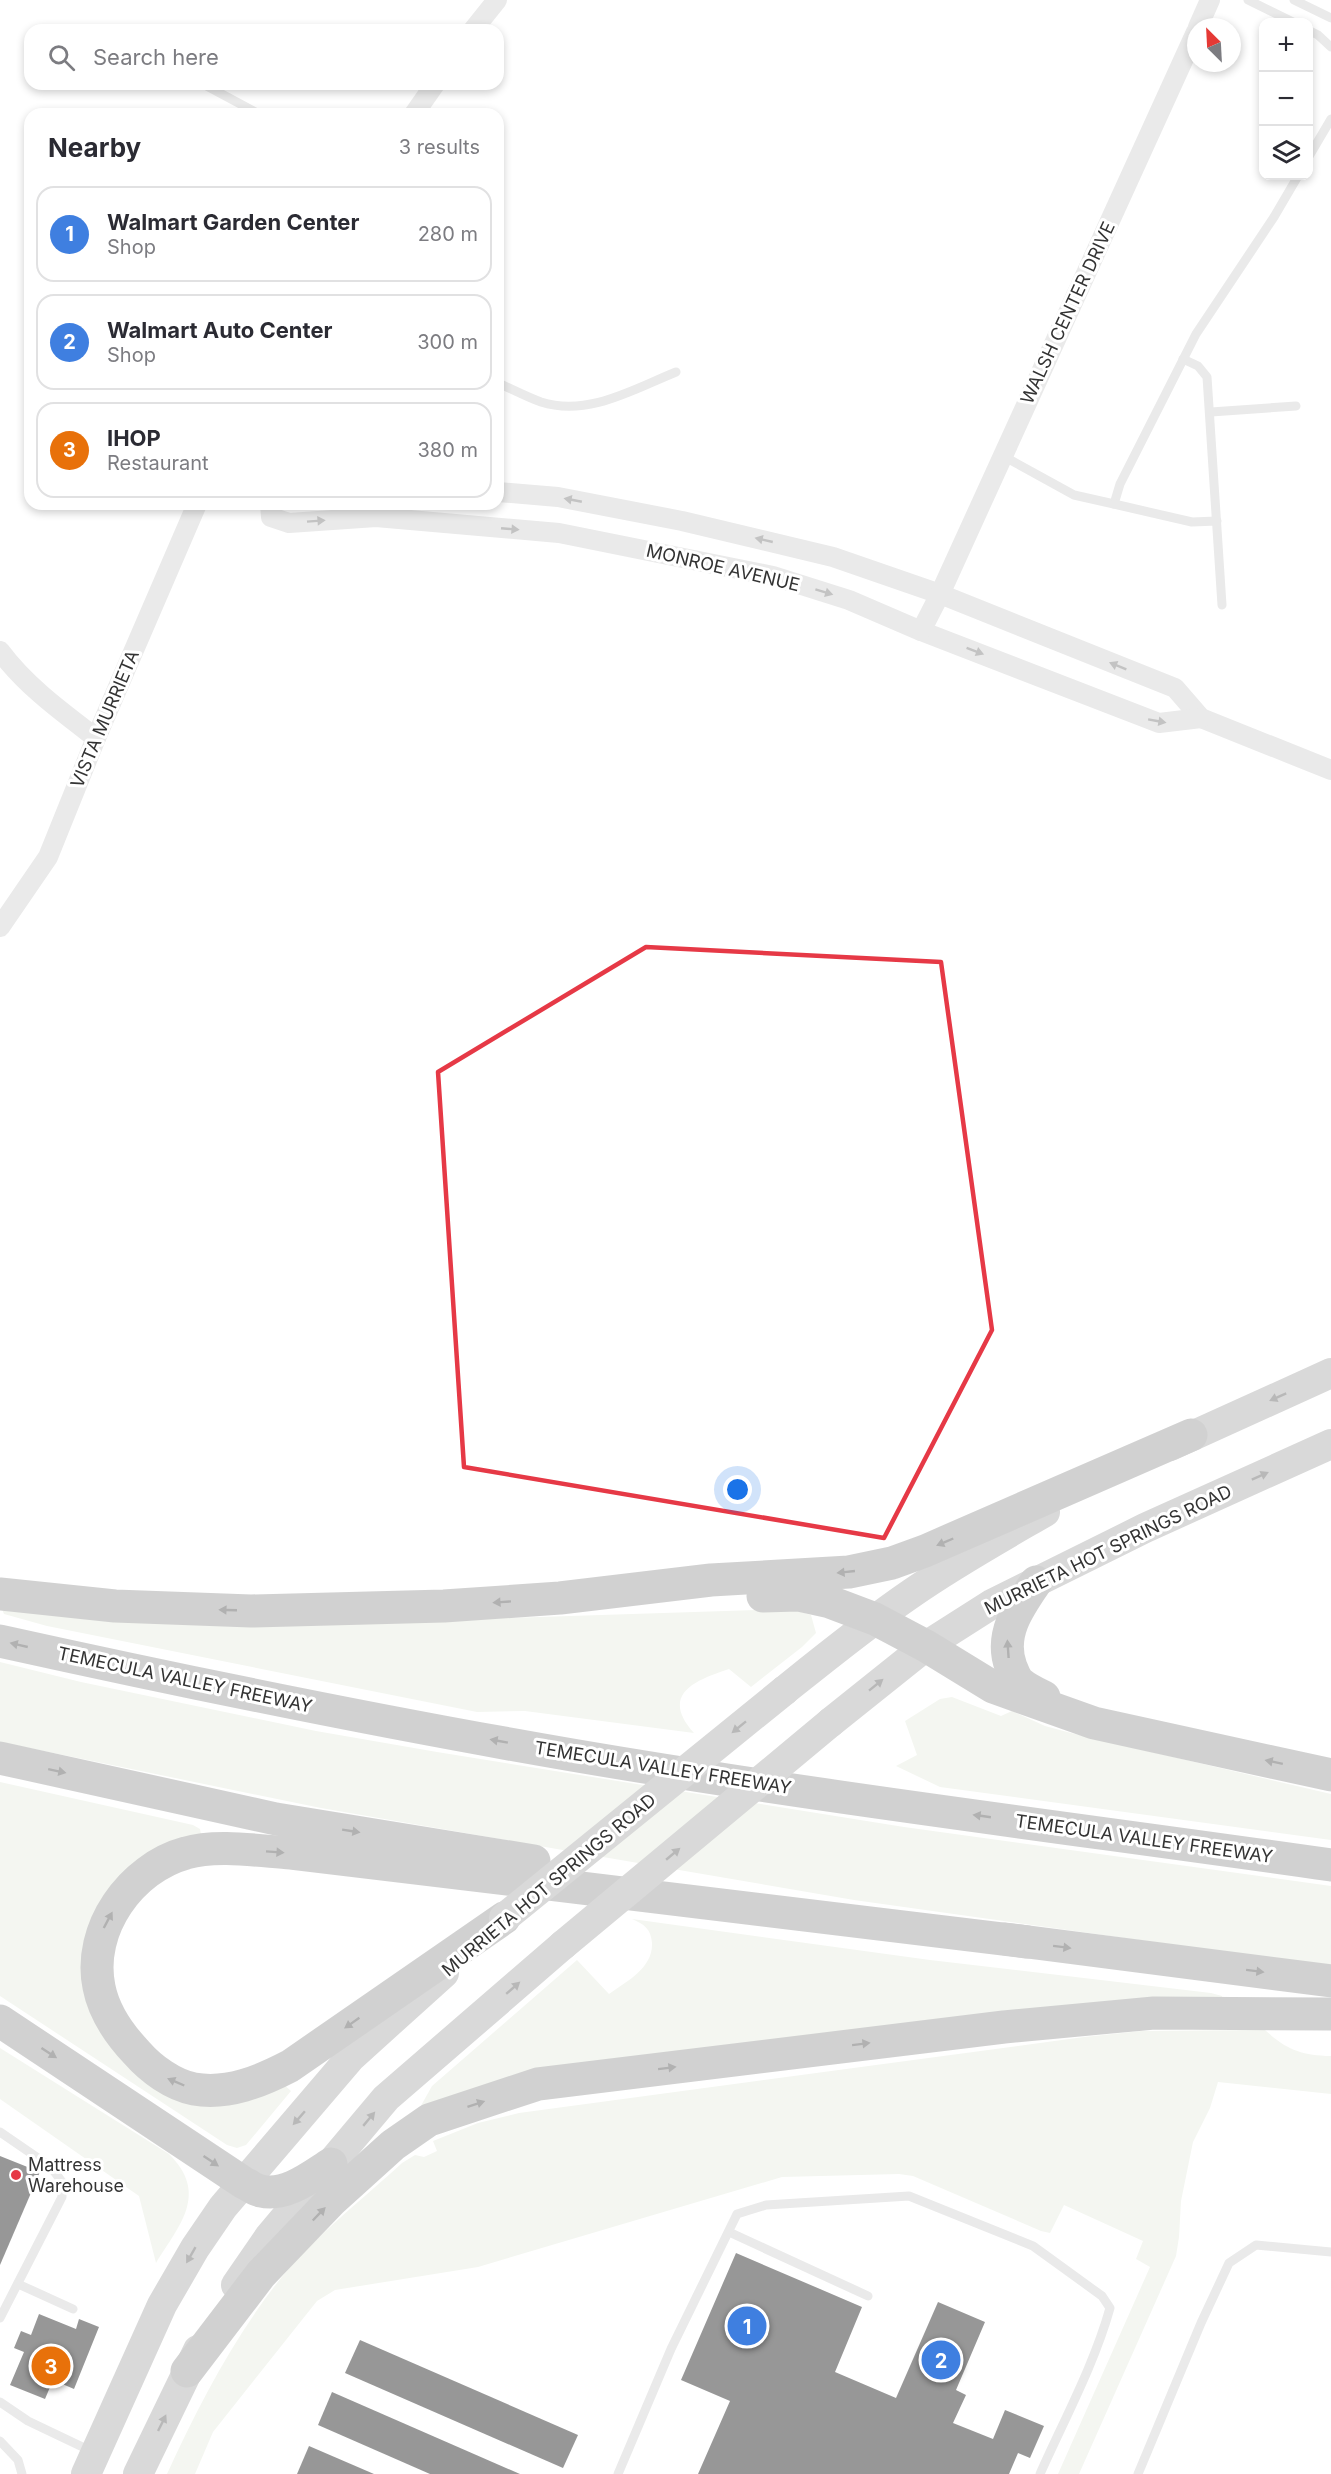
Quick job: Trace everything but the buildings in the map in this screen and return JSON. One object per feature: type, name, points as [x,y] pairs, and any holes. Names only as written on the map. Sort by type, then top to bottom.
[{"type":"highway","points":[[561,1598],[711,1580],[849,1572],[892,1563],[1191,1435]]},
{"type":"highway","points":[[1036,1581],[1018,1608],[1010,1627],[1006,1647],[1010,1665],[1018,1682],[1094,1723]]},
{"type":"highway","points":[[0,1594],[115,1606],[251,1611],[397,1608],[561,1598],[798,1595],[830,1602],[875,1619],[926,1646],[993,1687],[1094,1723],[1331,1775]]},
{"type":"highway","name":"TEMECULA VALLEY FREEWAY","points":[[0,1641],[327,1711],[575,1755],[829,1795],[1331,1864]]},
{"type":"highway","points":[[0,1758],[276,1819],[1027,1942]]},
{"type":"highway","points":[[504,1918],[290,2066],[260,2082],[227,2089],[194,2089],[165,2077],[145,2062],[123,2038],[107,2012],[99,1985],[99,1957],[103,1930],[117,1903],[133,1884],[157,1867],[186,1853],[218,1849],[291,1853],[1331,1981]]},
{"type":"highway","points":[[187,2371],[261,2274],[331,2201],[393,2145],[429,2120],[538,2084],[1004,2027],[1154,2013],[1331,2014]]},
{"type":"highway","points":[[0,2021],[261,2192],[282,2190],[304,2182],[331,2164]]},
{"type":"main road","name":"MURRIETA HOT SPRINGS ROAD","points":[[91,2464],[162,2305],[195,2248],[223,2206],[351,2057],[504,1918],[784,1690],[875,1619],[977,1551],[1081,1491],[1191,1435],[1331,1373]]},
{"type":"main road","name":"MURRIETA HOT SPRINGS ROAD","points":[[138,2474],[216,2313],[269,2237],[386,2098],[563,1945],[926,1646],[992,1604],[1036,1581],[1145,1528],[1331,1444]]},
{"type":"street","points":[[478,24],[497,0]]},
{"type":"street","points":[[1202,18],[1210,0]]},
{"type":"street","name":"WALSH CENTER DRIVE","points":[[921,631],[940,594],[1187,52]]},
{"type":"street","points":[[418,108],[431,90]]},
{"type":"street","name":"MONROE AVENUE","points":[[504,492],[558,497],[694,524],[833,557],[940,594],[1175,688],[1201,718],[1331,770]]},
{"type":"street","name":"VISTA MURRIETA","points":[[0,927],[48,857],[96,738],[194,510]]},
{"type":"street","name":"MONROE AVENUE","points":[[270,510],[271,516],[289,523],[376,517],[559,533],[773,576],[849,600],[921,631],[1159,723],[1201,718]]},
{"type":"street","points":[[0,651],[8,662],[50,702],[96,738]]},
{"type":"lane","points":[[1248,0],[1285,18]]},
{"type":"lane","points":[[1294,0],[1331,18]]},
{"type":"lane","points":[[1313,32],[1331,47]]},
{"type":"lane","points":[[213,90],[248,108]]},
{"type":"lane","points":[[1313,150],[1331,119]]},
{"type":"lane","points":[[1114,504],[1120,484],[1196,334],[1274,217],[1296,180]]},
{"type":"lane","points":[[1183,359],[1198,366],[1207,377],[1222,605]]},
{"type":"lane","points":[[504,386],[542,402],[564,406],[587,405],[603,402],[676,372]]},
{"type":"lane","points":[[1211,411],[1296,406]]},
{"type":"lane","points":[[1003,456],[1074,495],[1192,522],[1217,521]]},
{"type":"lane","points":[[0,2132],[51,2167],[62,2182],[63,2197],[0,2318]]},
{"type":"lane","points":[[618,2474],[671,2349],[737,2214],[765,2205],[909,2196],[1033,2246],[1102,2296],[1110,2308],[1105,2326],[1040,2474]]},
{"type":"lane","points":[[729,2232],[868,2296]]},
{"type":"lane","points":[[1138,2474],[1201,2323],[1229,2263],[1256,2245],[1331,2252]]},
{"type":"lane","points":[[18,2284],[73,2309]]},
{"type":"lane","points":[[0,2402],[91,2464]]},
{"type":"lane","points":[[0,2441],[18,2460],[22,2474]]},
{"type":"highlighted area","points":[[646,947],[941,962],[992,1330],[884,1538],[464,1467],[438,1072]]},
{"type":"shaded area","points":[[2,1609],[442,1620],[791,1609],[811,1615],[816,1633],[802,1647],[751,1687],[729,1669],[705,1678],[686,1690],[681,1699],[680,1708],[684,1720],[694,1733],[525,1711],[477,1712],[47,1626],[4,1614]]},
{"type":"shaded area","points":[[0,1662],[81,1682],[316,1731],[437,1752],[904,1827],[1331,1886],[1331,1967],[854,1900],[321,1808],[0,1742]]},
{"type":"shaded area","points":[[952,1697],[1001,1716],[1012,1711],[1045,1726],[1071,1733],[1331,1794],[1331,1840],[940,1787],[896,1766],[917,1755],[905,1721],[940,1699]]},
{"type":"shaded area","points":[[0,1782],[193,1825],[200,1829],[201,1835],[96,1923],[141,2073],[283,2084],[291,2091],[246,2145],[237,2148],[227,2145],[0,1996]]},
{"type":"shaded area","points":[[632,1919],[930,1960],[1211,1993],[1222,1996],[1223,2000],[418,2111],[432,2086],[577,1960],[609,1994],[638,1973],[648,1960],[652,1943],[646,1928]]},
{"type":"shaded area","points":[[1265,2030],[1295,2050],[1331,2056],[1331,2094],[1218,2082],[1210,2108],[1193,2142],[1181,2201],[1176,2256],[1079,2474],[1058,2474],[1150,2267],[1136,2259],[1143,2241],[1064,2205],[1050,2233],[1041,2231],[913,2176],[899,2174],[782,2177],[478,2267],[335,2290],[317,2301],[213,2432],[195,2474],[167,2474],[220,2370],[250,2320],[285,2273],[326,2230],[402,2163],[415,2155],[424,2157],[437,2151],[433,2141],[478,2123],[519,2113],[1084,2037],[1141,2031]]},
{"type":"shaded area","points":[[0,2048],[169,2154],[181,2169],[187,2182],[189,2196],[186,2209],[174,2235],[156,2263],[139,2196],[0,2099]]},
{"type":"place","name":"Mattress Warehouse","points":[[16,2175]]},
{"type":"place","name":"Walmart Garden Center","points":[[747,2326]]},
{"type":"place","name":"Walmart Auto Center","points":[[941,2360]]},
{"type":"place","name":"IHOP","points":[[51,2366]]}]
